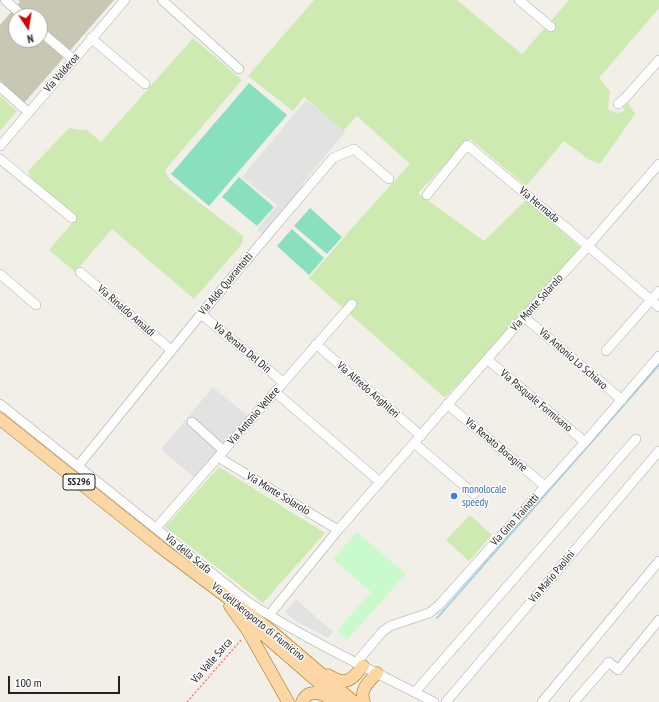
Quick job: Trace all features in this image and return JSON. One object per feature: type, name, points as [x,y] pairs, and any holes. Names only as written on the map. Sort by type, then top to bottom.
[{"type":"main road","name":"Via dell'Aeroporto di Fiumicino","points":[[0,419],[159,546],[269,629],[354,702]]},
{"type":"main road","name":"Via dell'Aeroporto di Fiumicino","points":[[159,546],[341,702]]},
{"type":"main road","points":[[230,606],[248,631],[288,702]]},
{"type":"main road","points":[[311,665],[336,680],[348,681],[354,678],[359,664]]},
{"type":"main road","points":[[364,702],[362,695],[364,688],[377,673]]},
{"type":"main road","points":[[302,702],[305,697],[316,692],[321,693],[337,702]]},
{"type":"street","name":"Via Valderoa","points":[[0,146],[125,0]]},
{"type":"street","points":[[162,0],[239,70]]},
{"type":"street","points":[[519,0],[551,27]]},
{"type":"street","points":[[48,38],[74,60]]},
{"type":"street","points":[[91,38],[145,84]]},
{"type":"street","points":[[618,104],[659,60]]},
{"type":"street","points":[[0,88],[28,112]]},
{"type":"street","name":"Via Hermada","points":[[427,195],[467,145],[659,307]]},
{"type":"street","name":"Via Aldo Quarantotti","points":[[78,466],[257,246],[333,158],[354,149],[389,179]]},
{"type":"street","points":[[0,158],[72,218]]},
{"type":"street","name":"Via Monte Solarolo","points":[[269,615],[338,530],[659,164]]},
{"type":"street","name":"Via Rinaldo Amaldi","points":[[80,272],[171,350]]},
{"type":"street","points":[[0,274],[36,305]]},
{"type":"street","points":[[606,351],[659,291]]},
{"type":"street","name":"Via Antonio Vellere","points":[[156,528],[352,304]]},
{"type":"street","name":"Via Renato Del Din","points":[[201,314],[283,382]]},
{"type":"street","name":"Via Antonio Lo Schiavo","points":[[524,317],[622,400]]},
{"type":"street","name":"Via Alfredo Anghileri","points":[[316,344],[421,436]]},
{"type":"street","name":"Via Gino Trainotti","points":[[359,664],[382,632],[390,626],[429,613],[439,605],[585,442],[659,356]]},
{"type":"street","name":"Via Pasquale Formisano","points":[[488,360],[585,442]]},
{"type":"street","points":[[274,392],[380,482]]},
{"type":"street","name":"Via della Scafa","points":[[0,404],[248,602],[359,664],[434,702]]},
{"type":"street","name":"Via Renato Boragine","points":[[447,404],[545,486]]},
{"type":"street","name":"Via Monte Solarolo","points":[[192,422],[221,454],[338,530]]},
{"type":"street","points":[[415,692],[636,439]]},
{"type":"street","points":[[414,443],[474,494]]},
{"type":"street","name":"Via Mario Paolini","points":[[446,702],[659,451]]},
{"type":"street","points":[[542,702],[659,561]]},
{"type":"street","points":[[574,702],[609,662],[618,670],[659,620]]},
{"type":"path","name":"Via Valle Sarca","points":[[187,702],[248,631]]},
{"type":"shaded area","points":[[18,0],[114,0],[24,103],[0,81],[0,25],[8,16],[8,48],[48,48],[48,8],[15,8],[20,2]]},
{"type":"shaded area","points":[[306,100],[345,132],[302,184],[309,190],[268,239],[257,229],[277,205],[242,177]]},
{"type":"shaded area","points":[[213,387],[249,417],[196,479],[164,452],[162,448]]},
{"type":"shaded area","points":[[296,599],[333,632],[328,638],[296,621],[285,612]]},
{"type":"green space","points":[[314,0],[457,0],[522,54],[569,0],[659,0],[659,8],[599,78],[610,91],[608,109],[616,113],[620,113],[624,111],[623,107],[628,103],[635,114],[600,164],[588,159],[564,141],[526,186],[470,139],[418,193],[484,241],[526,200],[580,247],[536,299],[445,398],[309,278],[410,164],[357,116],[343,131],[304,97],[293,111],[248,76]]},
{"type":"green space","points":[[193,38],[242,80],[165,170],[170,180],[243,236],[242,244],[194,299],[112,229],[75,272],[49,250],[77,217],[30,177],[28,171],[69,128],[87,130],[101,142]]},
{"type":"green space","points":[[249,83],[287,115],[209,206],[171,174]]},
{"type":"green space","points":[[0,96],[17,111],[0,131]]},
{"type":"green space","points":[[239,177],[274,207],[257,226],[222,197]]},
{"type":"green space","points":[[310,208],[342,237],[327,254],[294,226]]},
{"type":"green space","points":[[292,229],[324,258],[309,275],[277,246]]},
{"type":"green space","points":[[219,467],[325,533],[263,603],[165,527]]},
{"type":"green space","points":[[470,515],[492,535],[469,561],[446,540]]},
{"type":"green space","points":[[357,532],[406,574],[347,640],[337,631],[371,592],[333,559]]},
{"type":"waterway","points":[[437,618],[659,365]]},
{"type":"place","name":"monolocale speedy","points":[[454,496]]}]
